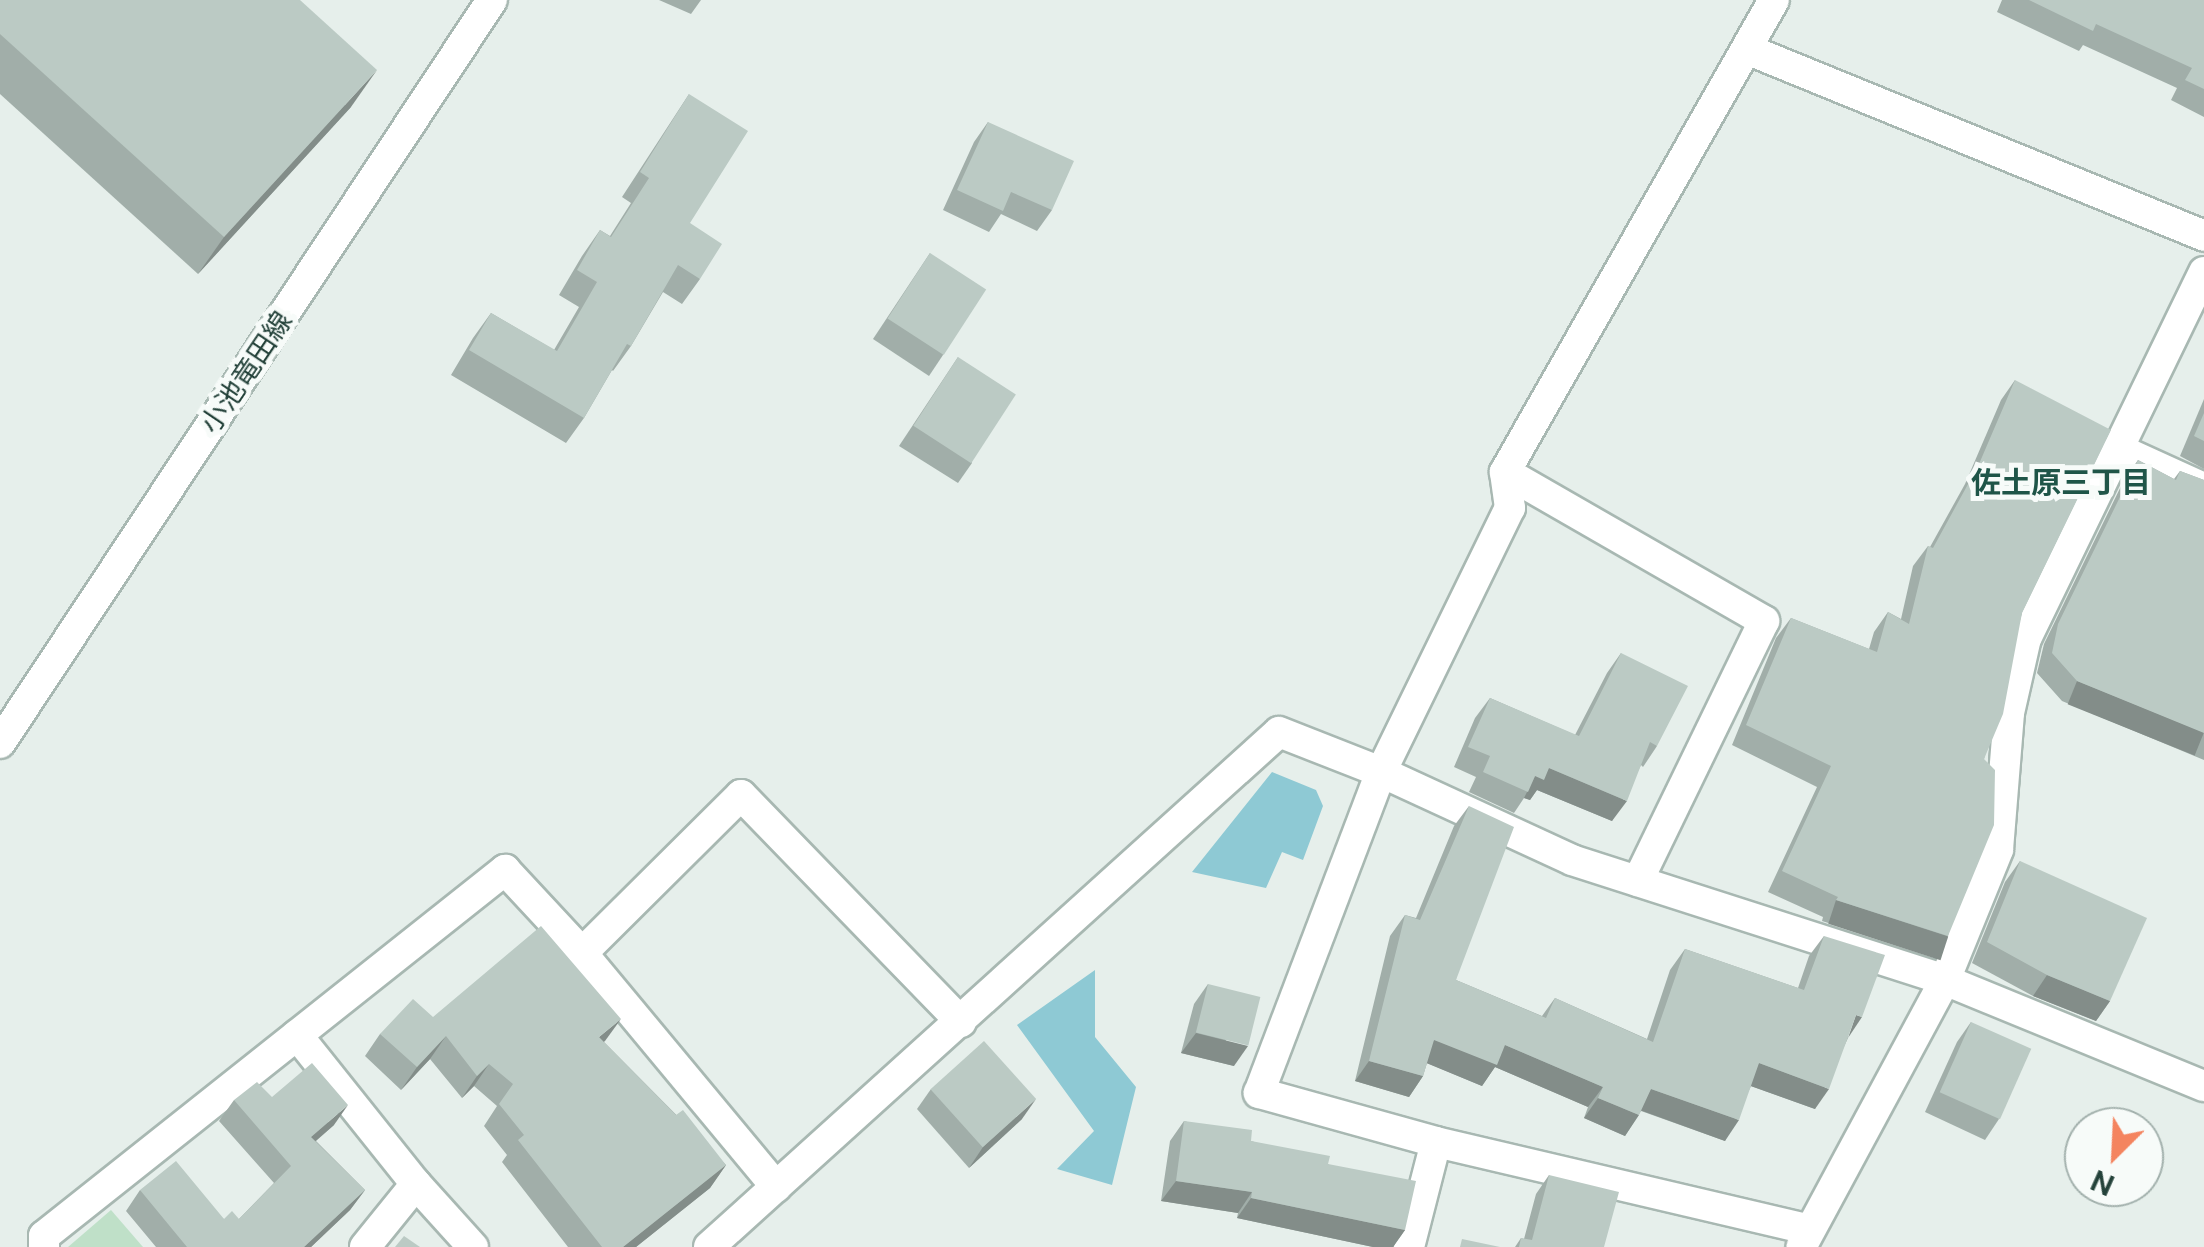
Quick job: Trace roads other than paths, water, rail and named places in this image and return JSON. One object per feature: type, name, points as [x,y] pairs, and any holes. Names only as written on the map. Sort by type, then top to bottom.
[{"type":"street","name":"小池竜田線","points":[[0,742],[492,0]]},
{"type":"street","points":[[1774,0],[1749,50],[1505,472],[1510,508],[1381,772],[1259,1093],[1804,1238],[1945,980],[1998,850],[2009,713],[2026,638],[2204,272]]},
{"type":"street","points":[[1749,50],[2204,236]]},
{"type":"street","points":[[2118,449],[2204,488]]},
{"type":"street","points":[[1505,472],[1764,621],[1638,881]]},
{"type":"street","points":[[709,1247],[1280,732],[1381,772],[1572,860],[1945,980],[2204,1086]]},
{"type":"street","points":[[582,953],[741,795],[961,1022]]},
{"type":"street","points":[[44,1247],[44,1236],[505,870],[582,953],[776,1187]]},
{"type":"street","points":[[297,1035],[416,1184],[473,1247]]},
{"type":"street","points":[[1409,1247],[1436,1142]]},
{"type":"street","points":[[364,1247],[416,1184]]},
{"type":"water","points":[[1272,772],[1316,790],[1323,806],[1303,860],[1282,852],[1266,888],[1192,872]]},
{"type":"water","points":[[1095,970],[1095,1037],[1136,1087],[1112,1185],[1057,1169],[1094,1131],[1017,1025]]},
{"type":"district","name":"佐土原三丁目","points":[[2061,482]]}]
